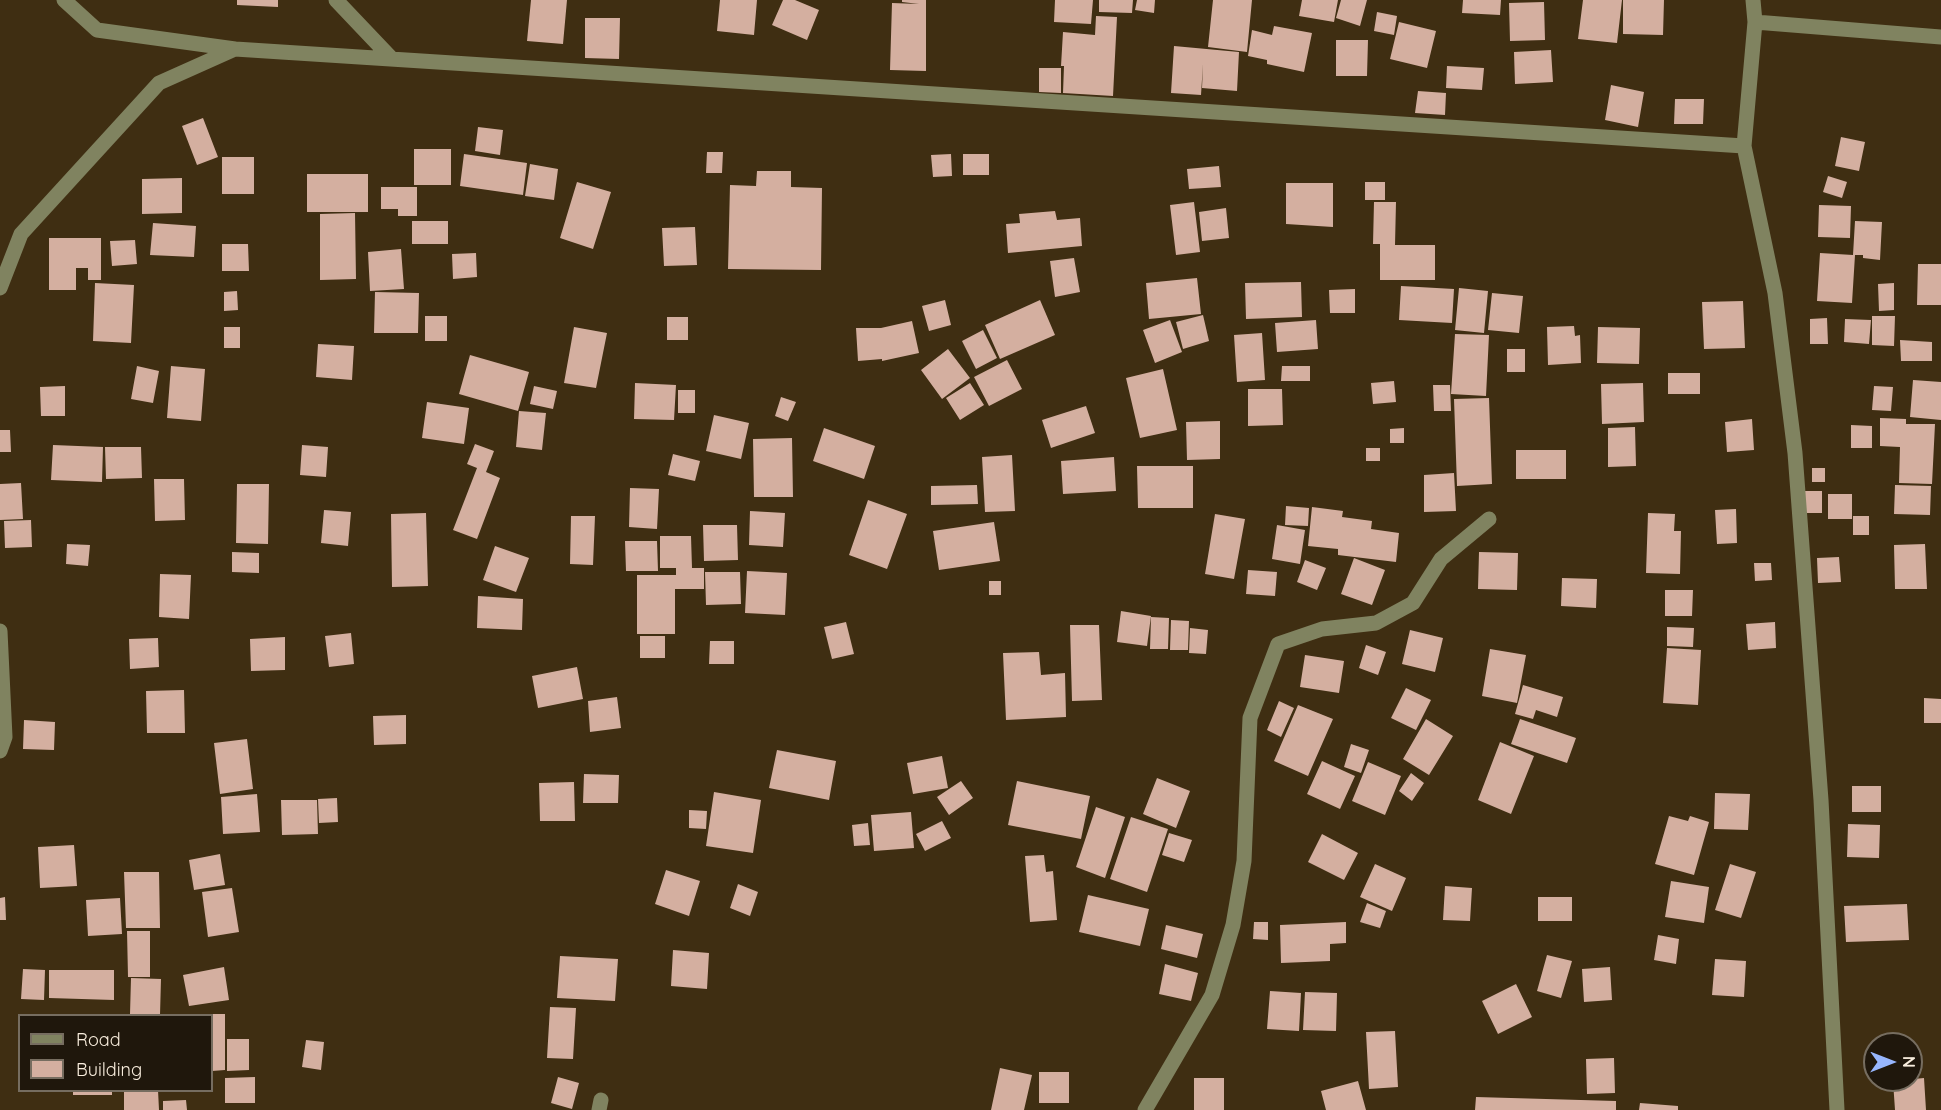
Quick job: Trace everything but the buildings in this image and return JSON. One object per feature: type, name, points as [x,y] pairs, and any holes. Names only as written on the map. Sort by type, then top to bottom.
[{"type":"street","points":[[64,0],[97,30],[235,49],[1744,146]]},
{"type":"street","points":[[336,0],[392,59]]},
{"type":"street","points":[[1753,0],[1755,22],[1744,146],[1775,293],[1795,453],[1821,800],[1837,1110]]},
{"type":"street","points":[[1755,22],[1941,37]]},
{"type":"street","points":[[0,288],[21,234],[159,83],[235,49]]},
{"type":"street","points":[[1145,1110],[1212,994],[1233,925],[1244,861],[1250,718],[1278,644],[1322,629],[1376,623],[1413,603],[1441,559],[1490,519]]},
{"type":"street","points":[[0,631],[4,737],[0,752]]}]
